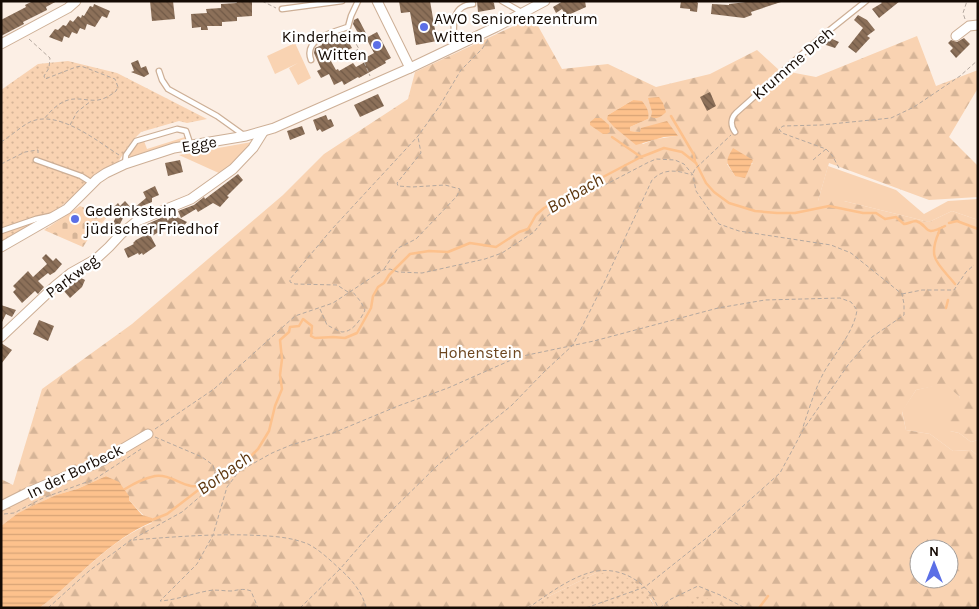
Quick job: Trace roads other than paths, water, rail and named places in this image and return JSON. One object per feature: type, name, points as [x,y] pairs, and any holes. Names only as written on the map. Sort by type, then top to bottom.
[{"type":"street","points":[[1,44],[68,8],[76,1]]},
{"type":"street","points":[[378,1],[410,68]]},
{"type":"street","name":"Egge","points":[[1,247],[67,209],[106,173],[126,164],[174,148],[246,136],[263,132],[294,120],[496,28],[545,1]]},
{"type":"street","points":[[956,36],[973,25]]},
{"type":"street","name":"Parkweg","points":[[1,337],[55,286],[71,273],[96,259],[137,221],[191,199],[234,169],[254,148],[263,132]]},
{"type":"street","name":"In der Borbeck","points":[[1,506],[102,462],[148,434]]},
{"type":"lane","points":[[282,9],[342,1]]},
{"type":"lane","points":[[311,60],[309,55],[310,48],[321,36],[348,27],[358,1]]},
{"type":"lane","points":[[502,1],[523,13]]},
{"type":"lane","name":"Krumme Dreh","points":[[735,132],[732,128],[732,122],[736,113],[866,1]]},
{"type":"lane","points":[[454,46],[456,14],[462,7],[473,4]]},
{"type":"lane","points":[[159,71],[168,89],[218,116],[246,136]]},
{"type":"lane","points":[[126,164],[126,155],[136,142],[177,129],[186,131],[191,146]]},
{"type":"lane","points":[[36,160],[81,176],[93,184]]},
{"type":"lane","points":[[1,231],[36,218],[56,215]]},
{"type":"waterway","points":[[671,116],[694,155],[695,162]]},
{"type":"waterway","points":[[612,137],[641,157]]},
{"type":"waterway","name":"Borbach","points":[[152,520],[167,514],[214,478],[248,459],[258,449],[269,431],[275,406],[282,389],[280,340],[289,332],[290,327],[299,326],[303,319],[312,326],[311,336],[315,338],[345,338],[357,333],[371,308],[373,296],[378,287],[384,283],[389,275],[410,254],[429,251],[448,252],[470,243],[496,247],[519,232],[528,229],[536,215],[544,208],[641,157],[664,148],[682,152],[696,163],[706,183],[714,192],[729,203],[755,211],[795,213],[829,206],[863,213],[876,213],[885,219],[896,217],[904,224],[916,221],[929,231],[945,226]]},
{"type":"waterway","name":"Borbach","points":[[949,223],[957,221],[978,229]]},
{"type":"waterway","points":[[939,229],[934,255],[939,265],[955,284]]},
{"type":"waterway","points":[[946,308],[948,300]]},
{"type":"waterway","points":[[125,489],[155,476],[168,477],[192,486],[205,484]]},
{"type":"waterway","points":[[759,608],[768,596]]},
{"type":"place","name":"AWO Seniorenzentrum Witten","points":[[424,27]]},
{"type":"place","name":"Kinderheim Witten","points":[[377,45]]},
{"type":"place","name":"Gedenkstein jüdischer Friedhof","points":[[75,219]]},
{"type":"park label","name":"Hohenstein","points":[[480,352]]}]
